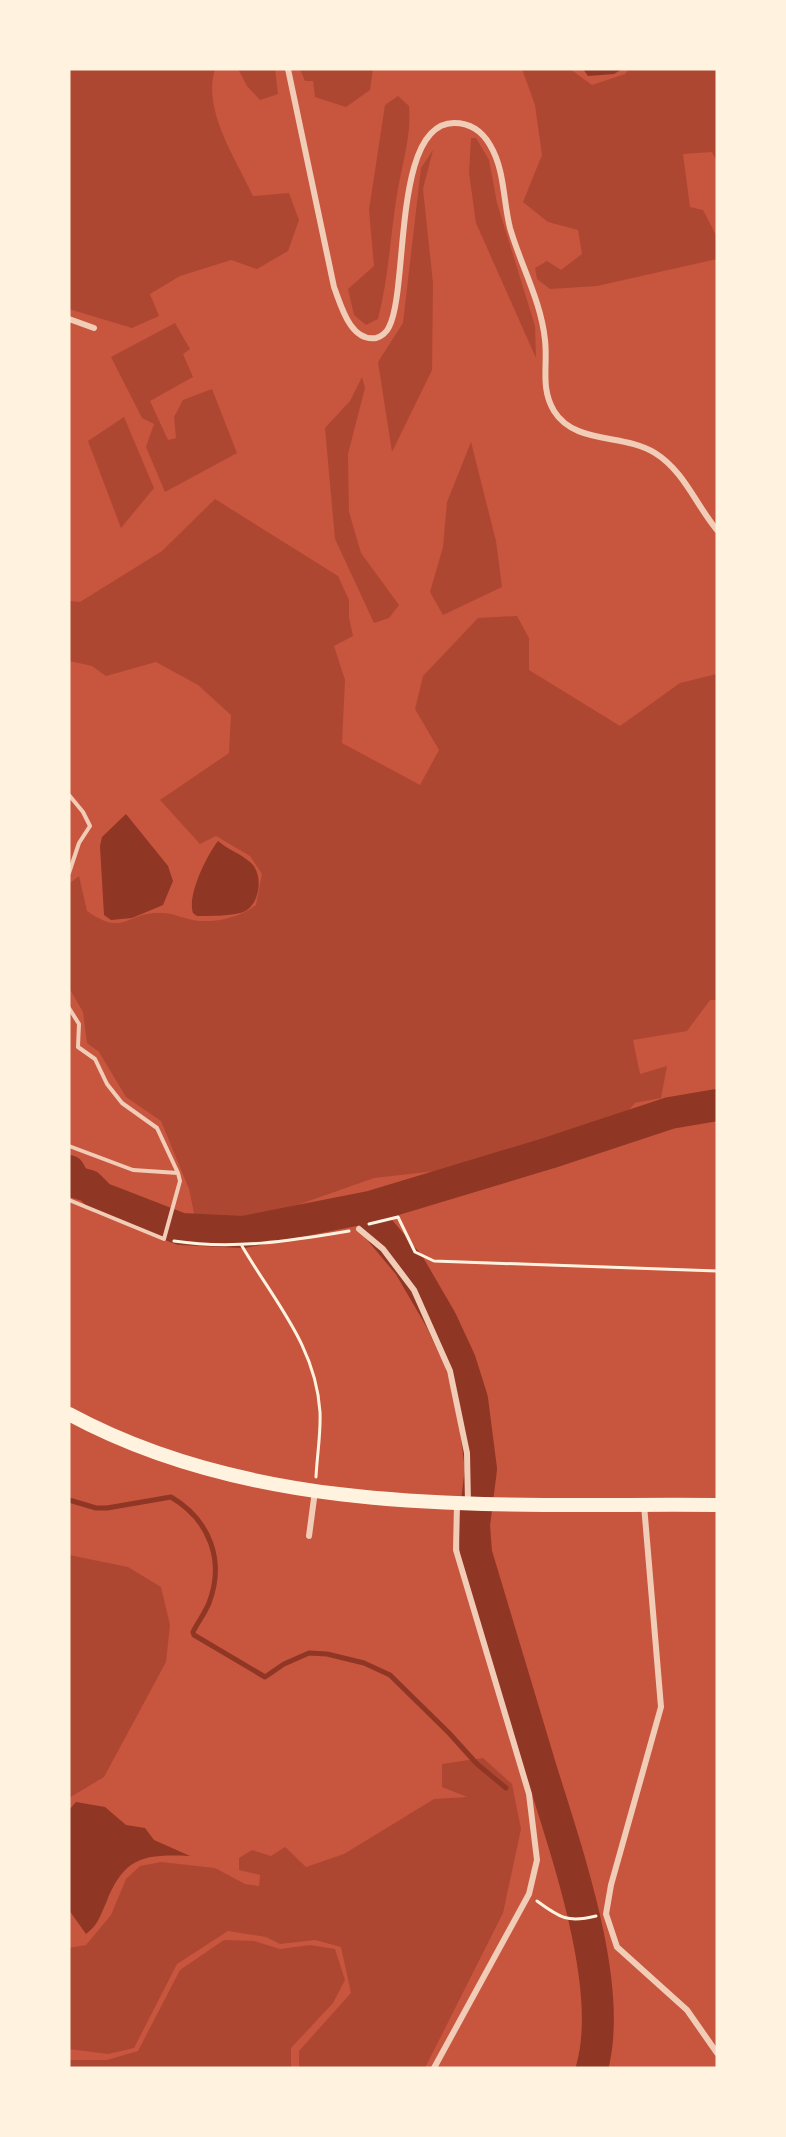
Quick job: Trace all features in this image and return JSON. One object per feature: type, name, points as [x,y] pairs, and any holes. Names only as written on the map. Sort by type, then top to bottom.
[{"type":"main road","points":[[69,1414],[120,1438],[192,1465],[235,1477],[315,1491],[488,1504],[717,1505]]},
{"type":"street","points":[[288,69],[334,287],[344,315],[356,333],[370,339],[380,337],[389,328],[396,303],[409,180],[419,153],[438,128],[451,123],[465,124],[478,130],[496,156],[510,226],[539,308],[546,342],[544,376],[547,395],[553,410],[564,425],[579,433],[617,439],[655,453],[684,481],[717,530]]},
{"type":"street","points":[[69,319],[94,328]]},
{"type":"street","points":[[359,1229],[383,1249],[414,1290],[450,1371],[467,1453],[466,1503],[456,1550],[529,1794],[537,1860],[529,1894],[434,2068]]},
{"type":"street","points":[[309,1536],[315,1491]]},
{"type":"street","points":[[644,1504],[661,1707],[611,1885],[606,1914],[616,1947],[687,2010],[717,2053]]},
{"type":"lane","points":[[69,795],[83,812],[90,826],[79,843],[69,873]]},
{"type":"lane","points":[[69,1008],[79,1024],[78,1047],[95,1059],[107,1084],[122,1104],[157,1128],[180,1181],[164,1239],[69,1200]]},
{"type":"lane","points":[[69,1146],[133,1170],[178,1173]]},
{"type":"path","points":[[373,1223],[398,1217],[415,1252],[434,1261],[717,1271]]},
{"type":"path","points":[[164,1239],[195,1244],[242,1245],[287,1241],[359,1229]]},
{"type":"path","points":[[242,1245],[306,1349],[316,1386],[320,1413],[315,1491]]},
{"type":"path","points":[[529,1894],[559,1917],[578,1921],[594,1917]]},
{"type":"shaded area","points":[[69,69],[215,69],[212,85],[217,117],[230,150],[253,196],[289,193],[299,220],[288,251],[257,269],[231,260],[180,276],[150,294],[159,316],[132,328],[69,309]]},
{"type":"shaded area","points":[[238,69],[275,69],[278,94],[260,100],[247,86]]},
{"type":"shaded area","points":[[300,69],[373,69],[370,90],[346,107],[315,97],[313,81],[305,81]]},
{"type":"shaded area","points":[[522,69],[570,69],[592,85],[625,74],[629,69],[717,69],[717,162],[712,152],[683,154],[690,207],[703,210],[717,237],[717,259],[597,286],[550,289],[537,279],[535,268],[547,261],[561,270],[582,254],[578,230],[548,222],[523,202],[542,155],[535,105]]},
{"type":"shaded area","points":[[583,69],[622,69],[614,74],[588,76]]},
{"type":"shaded area","points":[[398,96],[409,106],[407,142],[378,319],[366,325],[354,315],[348,289],[374,266],[369,210],[385,105]]},
{"type":"shaded area","points":[[471,138],[476,138],[489,160],[497,203],[535,326],[536,358],[476,223],[469,173]]},
{"type":"shaded area","points":[[433,150],[423,189],[433,283],[432,370],[392,452],[378,362],[403,323],[421,168]]},
{"type":"shaded area","points":[[175,323],[190,349],[183,354],[193,377],[150,401],[168,440],[176,438],[174,417],[183,400],[212,389],[237,453],[165,492],[146,447],[154,424],[142,418],[111,357]]},
{"type":"shaded area","points":[[362,377],[365,388],[348,454],[349,512],[361,553],[399,605],[389,618],[374,623],[335,539],[325,428],[350,401]]},
{"type":"shaded area","points":[[124,417],[154,488],[121,528],[88,441]]},
{"type":"shaded area","points":[[471,442],[496,541],[502,587],[443,615],[430,592],[443,547],[447,502]]},
{"type":"shaded area","points":[[215,499],[338,576],[349,600],[349,618],[353,636],[334,646],[345,680],[342,743],[420,785],[439,750],[415,709],[423,676],[478,618],[517,616],[529,638],[529,670],[620,726],[680,683],[717,674],[717,1000],[710,1000],[687,1031],[633,1040],[640,1074],[667,1066],[661,1098],[635,1103],[622,1118],[436,1171],[374,1178],[243,1224],[196,1223],[189,1189],[161,1121],[126,1097],[99,1052],[87,1043],[83,1012],[69,988],[69,884],[79,876],[87,911],[100,919],[118,923],[150,913],[214,921],[236,916],[256,905],[262,874],[250,856],[216,836],[200,844],[160,800],[229,753],[231,715],[198,685],[156,662],[106,676],[92,666],[69,661],[69,601],[80,602],[162,551]]},
{"type":"shaded area","points":[[126,814],[168,866],[173,881],[163,905],[132,918],[111,920],[104,915],[100,846],[102,837]]},
{"type":"shaded area","points":[[218,841],[255,867],[259,882],[256,898],[247,910],[240,913],[197,916],[193,913],[192,905],[195,886]]},
{"type":"shaded area","points":[[69,1555],[128,1567],[161,1587],[170,1625],[166,1662],[104,1777],[69,1798]]},
{"type":"shaded area","points":[[483,1758],[512,1784],[521,1829],[503,1913],[425,2068],[299,2068],[299,2051],[351,1993],[341,1947],[315,1940],[280,1944],[266,1937],[228,1931],[177,1964],[134,2048],[108,2054],[69,2049],[69,1948],[86,1945],[111,1915],[126,1879],[140,1866],[161,1862],[215,1868],[245,1884],[259,1886],[260,1875],[239,1870],[239,1858],[252,1850],[271,1856],[285,1847],[306,1867],[344,1854],[434,1799],[467,1797],[442,1787],[442,1764]]},
{"type":"shaded area","points":[[76,1802],[105,1807],[126,1825],[145,1828],[154,1840],[190,1856],[148,1858],[128,1867],[113,1888],[96,1924],[86,1934],[69,1910],[69,1810]]},
{"type":"shaded area","points":[[224,1940],[254,1941],[280,1949],[310,1945],[335,1949],[345,1980],[333,2003],[291,2048],[291,2068],[69,2068],[69,2060],[107,2060],[138,2051],[180,1970]]},
{"type":"waterway","points":[[69,1171],[75,1182],[89,1186],[101,1198],[181,1229],[243,1232],[370,1207],[549,1153],[670,1113],[717,1105]]},
{"type":"waterway","points":[[370,1207],[378,1228],[409,1265],[441,1320],[460,1361],[472,1399],[481,1469],[474,1525],[476,1553],[574,1876],[584,1917],[597,1998],[597,2035],[592,2068]]},
{"type":"waterway","points":[[69,1500],[96,1508],[107,1508],[171,1497],[196,1517],[211,1543],[214,1557],[214,1587],[207,1607],[193,1632],[194,1635],[265,1677],[284,1664],[309,1653],[327,1654],[364,1663],[390,1675],[477,1764],[506,1788]]},
{"type":"waterway","points":[[538,1791],[547,1789]]}]
